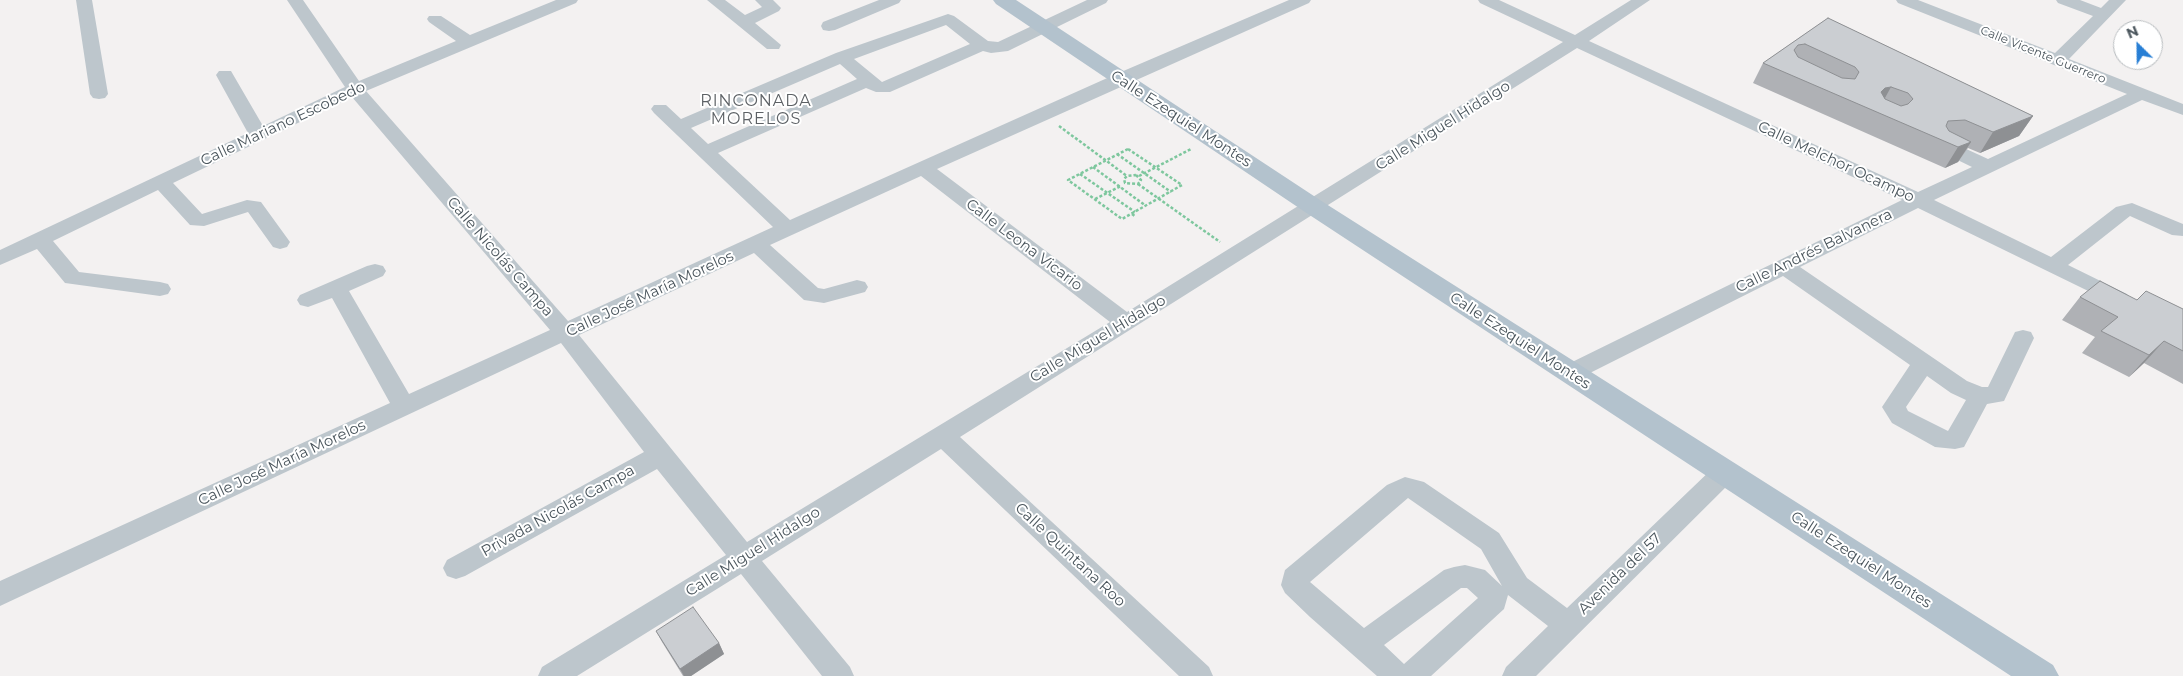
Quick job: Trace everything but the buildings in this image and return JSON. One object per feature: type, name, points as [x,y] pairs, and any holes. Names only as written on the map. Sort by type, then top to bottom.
[{"type":"main road","name":"Calle Ezequiel Montes","points":[[1003,0],[1314,207],[2041,676]]},
{"type":"street","points":[[84,0],[99,94]]},
{"type":"street","name":"Calle Nicolás Campa","points":[[295,0],[355,90],[565,333],[744,559],[840,676]]},
{"type":"street","name":"Calle Mariano Escobedo","points":[[0,258],[258,134],[355,90],[570,0]]},
{"type":"street","points":[[715,0],[773,45]]},
{"type":"street","points":[[744,22],[773,8],[762,0]]},
{"type":"street","points":[[829,26],[893,0]]},
{"type":"street","points":[[982,45],[884,88],[876,87],[842,57],[948,20],[982,45],[991,48],[1002,47],[1100,0]]},
{"type":"street","name":"Calle José María Morelos","points":[[0,594],[758,245],[788,229],[1120,79],[1303,0]]},
{"type":"street","name":"Calle Melchor Ocampo","points":[[1486,0],[1918,200],[2140,309]]},
{"type":"street","name":"Calle Miguel Hidalgo","points":[[552,676],[744,559],[942,434],[1314,207],[1642,0]]},
{"type":"street","name":"Calle Vicente Guerrero","points":[[1904,0],[2183,110]]},
{"type":"street","points":[[1931,10],[1948,0]]},
{"type":"street","points":[[2064,0],[2104,14]]},
{"type":"street","points":[[2057,61],[2118,0]]},
{"type":"street","points":[[435,19],[468,42]]},
{"type":"street","points":[[679,126],[834,61]]},
{"type":"street","points":[[225,75],[258,134]]},
{"type":"street","points":[[705,152],[860,84]]},
{"type":"street","name":"Calle Andrés Balvanera","points":[[1570,373],[1918,200],[2141,94]]},
{"type":"street","points":[[660,109],[788,229]]},
{"type":"street","points":[[1944,146],[1988,167]]},
{"type":"street","name":"Calle Leona Vicario","points":[[924,168],[1125,322]]},
{"type":"street","points":[[160,181],[197,220],[204,220],[247,206],[254,206],[280,242]]},
{"type":"street","points":[[2053,266],[2123,212],[2132,210],[2141,212],[2179,230]]},
{"type":"street","points":[[40,239],[73,278],[160,289]]},
{"type":"street","points":[[758,245],[812,294],[824,296],[857,287]]},
{"type":"street","points":[[1784,266],[1959,387],[1980,396],[1996,395],[2023,338]]},
{"type":"street","points":[[308,300],[375,271]]},
{"type":"street","points":[[336,289],[405,407]]},
{"type":"street","points":[[1924,363],[1894,407],[1900,417],[1944,440],[1954,440],[1980,396]]},
{"type":"street","name":"Calle Quintana Roo","points":[[942,434],[1199,676]]},
{"type":"street","name":"Privada Nicolás Campa","points":[[456,568],[660,454]]},
{"type":"street","name":"Avenida del 57","points":[[1516,676],[1724,473]]},
{"type":"street","points":[[1397,676],[1363,644],[1320,609],[1296,585],[1295,578],[1396,492],[1405,487],[1415,489],[1490,541],[1517,586],[1568,625]]},
{"type":"street","points":[[1363,644],[1454,578],[1465,576],[1475,578],[1495,596],[1494,601],[1411,676]]},
{"type":"street","points":[[1484,585],[1517,586]]},
{"type":"path","points":[[1043,114],[1127,176],[1139,176],[1211,139]]},
{"type":"path","points":[[1128,149],[1182,185],[1122,219],[1068,180],[1106,160],[1128,149]]},
{"type":"path","points":[[1117,154],[1171,192]]},
{"type":"path","points":[[1093,167],[1146,206]]},
{"type":"path","points":[[1080,174],[1108,193],[1134,213],[1136,217]]},
{"type":"path","points":[[1126,183],[1124,179],[1127,176]]},
{"type":"path","points":[[1138,184],[1141,180],[1139,176]]},
{"type":"path","points":[[1095,199],[1126,183],[1138,184],[1237,254]]},
{"type":"district","name":"RINCONADA MORELOS","points":[[756,110]]}]
